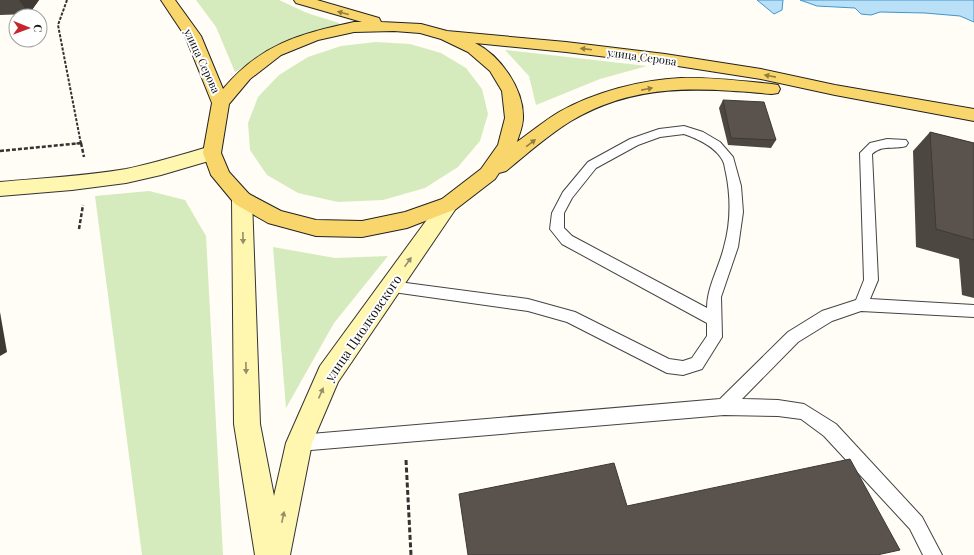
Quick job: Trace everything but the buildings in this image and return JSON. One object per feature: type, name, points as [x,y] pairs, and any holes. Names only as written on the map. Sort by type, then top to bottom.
[{"type":"main road","name":"улица Серова","points":[[168,0],[192,36],[221,103]]},
{"type":"main road","points":[[301,0],[394,26]]},
{"type":"main road","points":[[242,199],[221,175],[212,153],[221,103],[244,75],[275,52],[320,35],[354,27],[394,26],[421,29],[446,36],[474,50],[496,68],[510,91],[514,118],[507,146],[488,174]]},
{"type":"main road","name":"улица Серова","points":[[446,36],[566,47],[665,59],[761,74],[835,90],[974,115]]},
{"type":"main road","name":"улица Серова","points":[[242,199],[275,217],[316,228],[362,229],[407,220],[448,204],[564,118],[590,104],[632,91],[669,84],[705,84],[811,92],[835,90]]},
{"type":"street","points":[[0,189],[87,182],[144,172],[212,153]]},
{"type":"street","points":[[242,199],[247,424],[270,555]]},
{"type":"street","name":"улица Циолковского","points":[[275,555],[299,443],[329,374],[448,204]]},
{"type":"lane","points":[[391,286],[528,305],[570,317],[667,366],[684,368],[697,364],[714,337],[714,320],[714,297],[731,246],[738,212],[735,186],[729,160],[716,145],[699,135],[684,130],[672,130],[659,133],[634,142],[592,165],[567,195],[558,213],[558,229],[567,240],[573,244],[714,320]]},
{"type":"lane","points":[[860,305],[871,280],[866,153],[873,146],[882,143],[902,143]]},
{"type":"lane","points":[[724,406],[793,337],[828,316],[860,305],[974,311]]},
{"type":"lane","points":[[299,443],[404,432],[724,406],[778,408],[804,412],[830,430],[916,523],[933,555]]},
{"type":"path","points":[[67,0],[58,25],[82,143],[87,182],[79,229]]},
{"type":"path","points":[[0,151],[82,143]]},
{"type":"path","points":[[404,432],[411,555]]},
{"type":"green space","points":[[196,0],[279,0],[307,13],[339,23],[338,28],[276,48],[235,72],[216,27]]},
{"type":"green space","points":[[376,42],[410,44],[441,53],[466,68],[482,89],[488,114],[480,141],[458,167],[425,188],[383,200],[338,202],[298,193],[267,175],[250,150],[248,123],[258,97],[279,75],[308,57],[341,46]]},
{"type":"green space","points":[[505,50],[647,66],[600,79],[536,105],[529,76]]},
{"type":"green space","points":[[149,191],[185,200],[206,236],[223,555],[142,555],[95,196]]},
{"type":"green space","points":[[273,247],[335,258],[388,256],[334,323],[286,408]]},
{"type":"water","points":[[757,0],[783,0],[782,10],[774,14]]},
{"type":"water","points":[[800,0],[974,0],[974,22],[960,16],[925,13],[880,12],[871,15],[861,14],[855,8],[817,6]]}]
